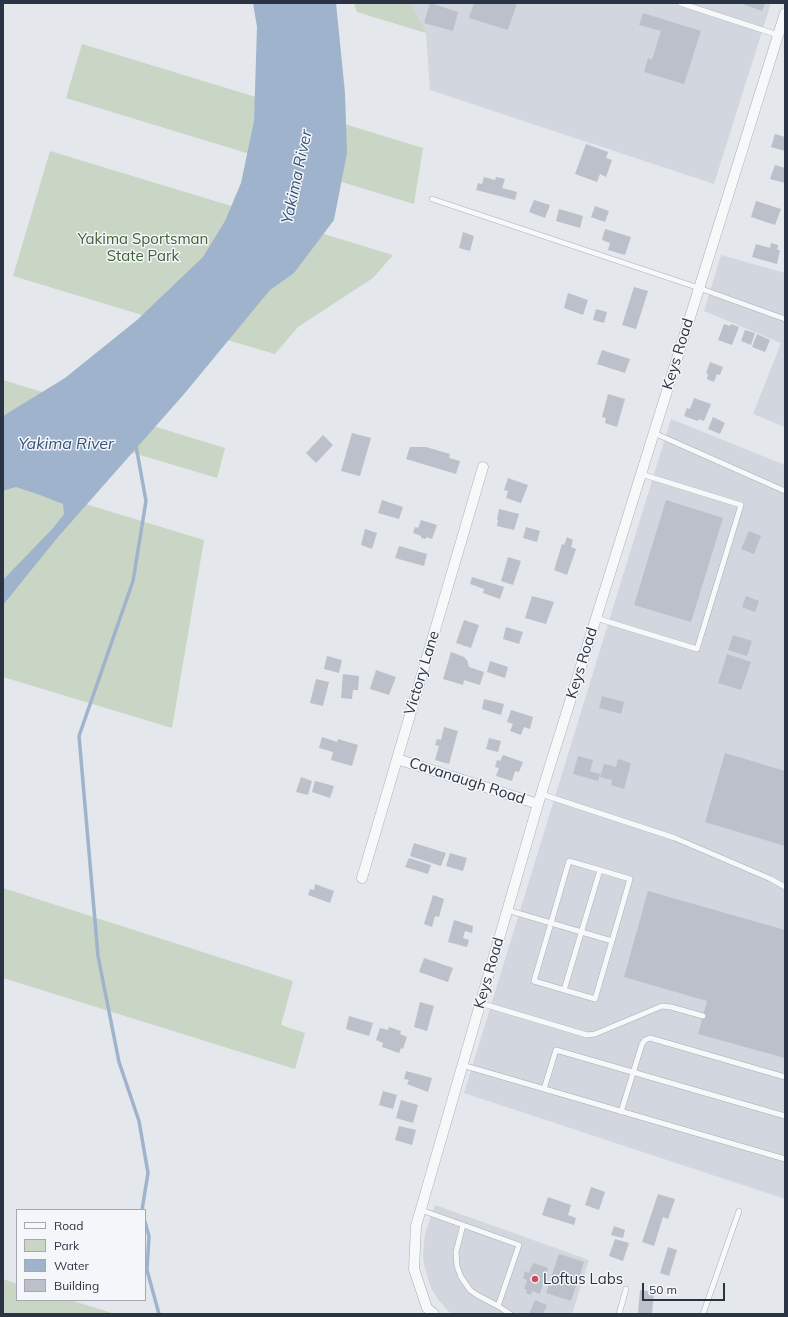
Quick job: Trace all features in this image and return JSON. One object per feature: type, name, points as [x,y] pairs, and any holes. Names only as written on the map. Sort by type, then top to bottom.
[{"type":"street","name":"Keys Road","points":[[434,1314],[427,1308],[414,1269],[416,1226],[541,794],[785,13]]},
{"type":"street","name":"Victory Lane","points":[[362,878],[483,467]]},
{"type":"street","name":"Cavanaugh Road","points":[[397,759],[538,804]]},
{"type":"lane","points":[[680,3],[778,34]]},
{"type":"lane","points":[[432,199],[699,288],[785,319]]},
{"type":"lane","points":[[654,433],[785,491]]},
{"type":"lane","points":[[596,618],[698,649],[741,505],[641,474]]},
{"type":"lane","points":[[541,794],[676,838],[771,879],[785,887]]},
{"type":"lane","points":[[569,861],[600,870],[630,879],[595,999],[534,981],[569,861]]},
{"type":"lane","points":[[564,990],[600,870]]},
{"type":"lane","points":[[507,910],[612,941]]},
{"type":"lane","points":[[480,1003],[587,1035],[595,1034],[662,1006],[703,1016]]},
{"type":"lane","points":[[621,1112],[642,1044],[645,1040],[650,1038],[785,1077]]},
{"type":"lane","points":[[544,1089],[556,1050],[785,1116]]},
{"type":"lane","points":[[462,1065],[785,1159]]},
{"type":"lane","points":[[421,1210],[518,1244],[498,1306]]},
{"type":"lane","points":[[702,1314],[739,1211]]},
{"type":"lane","points":[[463,1225],[456,1252],[457,1266],[461,1277],[470,1290],[510,1314]]},
{"type":"lane","points":[[619,1314],[626,1289]]},
{"type":"shaded area","points":[[411,3],[771,3],[714,184],[430,90],[426,33]]},
{"type":"shaded area","points":[[721,255],[785,273],[785,427],[753,414],[781,343],[704,311]]},
{"type":"shaded area","points":[[671,419],[785,465],[785,1199],[464,1093]]},
{"type":"shaded area","points":[[435,1205],[589,1260],[572,1314],[451,1314],[437,1298],[431,1288],[424,1265],[423,1255],[425,1234]]},
{"type":"green space","points":[[354,3],[411,3],[426,33],[357,12]]},
{"type":"green space","points":[[82,44],[423,148],[414,204],[66,98]]},
{"type":"green space","name":"Yakima Sportsman State Park","points":[[50,151],[393,255],[373,278],[298,327],[275,354],[13,276]]},
{"type":"green space","points":[[3,380],[225,448],[217,478],[3,414]]},
{"type":"green space","points":[[3,479],[204,540],[172,728],[3,677]]},
{"type":"green space","points":[[3,888],[293,981],[281,1025],[305,1033],[295,1069],[3,978]]},
{"type":"green space","points":[[3,1279],[16,1284],[16,1301],[73,1301],[115,1314],[3,1314]]},
{"type":"water","name":"Yakima River","points":[[253,3],[336,3],[345,93],[347,153],[334,220],[294,273],[270,290],[185,393],[58,537],[3,605],[3,580],[54,527],[64,514],[63,504],[40,495],[16,487],[3,491],[3,416],[65,378],[137,320],[203,257],[225,221],[241,183],[254,121],[257,27]]},
{"type":"building","points":[[430,3],[458,12],[453,31],[424,23]]},
{"type":"building","points":[[474,3],[517,3],[508,30],[469,18]]},
{"type":"building","points":[[739,3],[765,3],[762,11]]},
{"type":"building","points":[[643,13],[701,31],[684,84],[644,72],[648,58],[652,60],[661,31],[639,25]]},
{"type":"building","points":[[775,134],[785,137],[785,151],[771,147]]},
{"type":"building","points":[[586,144],[608,152],[606,158],[612,160],[606,177],[600,174],[597,182],[575,174]]},
{"type":"building","points":[[775,165],[785,168],[785,183],[770,179]]},
{"type":"building","points":[[484,177],[495,180],[496,177],[505,179],[502,188],[517,192],[515,200],[476,190],[478,183],[482,184]]},
{"type":"building","points":[[534,200],[550,205],[545,218],[529,212]]},
{"type":"building","points":[[756,201],[781,209],[775,225],[751,217]]},
{"type":"building","points":[[595,206],[609,211],[605,222],[591,217]]},
{"type":"building","points":[[559,209],[583,216],[580,228],[556,221]]},
{"type":"building","points":[[605,229],[631,237],[625,255],[608,250],[610,243],[602,240]]},
{"type":"building","points":[[463,232],[474,236],[470,251],[459,248]]},
{"type":"building","points":[[771,243],[778,245],[777,250],[780,250],[777,264],[752,257],[756,244],[770,248]]},
{"type":"building","points":[[634,287],[648,291],[636,329],[622,325]]},
{"type":"building","points":[[568,293],[588,300],[583,315],[564,308]]},
{"type":"building","points":[[596,309],[607,312],[604,323],[593,320]]},
{"type":"building","points":[[724,324],[730,326],[731,324],[739,327],[732,345],[718,340]]},
{"type":"building","points":[[745,330],[755,333],[751,345],[741,341]]},
{"type":"building","points":[[757,334],[770,340],[765,352],[752,347]]},
{"type":"building","points":[[602,350],[630,359],[625,373],[597,364]]},
{"type":"building","points":[[710,362],[723,367],[720,375],[717,374],[714,382],[707,379],[708,374],[706,373]]},
{"type":"building","points":[[608,394],[625,399],[617,427],[605,423],[606,418],[602,417]]},
{"type":"building","points":[[694,398],[711,404],[704,421],[699,419],[698,421],[684,416],[687,408],[690,409]]},
{"type":"building","points":[[713,417],[725,423],[720,434],[708,429]]},
{"type":"building","points":[[352,433],[371,438],[360,476],[341,471]]},
{"type":"building","points":[[323,435],[333,445],[316,463],[306,453]]},
{"type":"building","points":[[410,447],[426,447],[450,454],[449,458],[460,461],[456,474],[406,459]]},
{"type":"building","points":[[508,478],[528,485],[521,503],[506,498],[508,491],[504,490]]},
{"type":"building","points":[[382,500],[403,507],[399,519],[378,513]]},
{"type":"building","points":[[666,500],[723,518],[691,622],[634,605]]},
{"type":"building","points":[[499,509],[519,514],[514,530],[497,526]]},
{"type":"building","points":[[421,520],[437,525],[432,539],[426,537],[426,539],[421,538],[421,536],[413,533],[415,527],[418,528]]},
{"type":"building","points":[[526,527],[540,531],[537,542],[523,538]]},
{"type":"building","points":[[365,529],[377,533],[372,549],[361,545]]},
{"type":"building","points":[[749,531],[761,536],[754,554],[741,549]]},
{"type":"building","points":[[567,537],[573,540],[571,547],[576,549],[567,575],[554,570],[562,544],[564,545]]},
{"type":"building","points":[[399,546],[427,554],[424,566],[395,558]]},
{"type":"building","points":[[508,557],[521,561],[513,585],[501,581]]},
{"type":"building","points":[[472,577],[504,587],[500,599],[483,593],[484,589],[470,584]]},
{"type":"building","points":[[532,596],[554,602],[546,624],[525,618]]},
{"type":"building","points":[[746,596],[759,601],[755,612],[742,607]]},
{"type":"building","points":[[464,620],[479,625],[471,648],[456,643]]},
{"type":"building","points":[[506,627],[523,632],[519,644],[503,639]]},
{"type":"building","points":[[733,635],[752,641],[747,656],[728,650]]},
{"type":"building","points":[[451,652],[464,657],[467,660],[469,667],[484,672],[480,685],[464,680],[463,685],[443,679]]},
{"type":"building","points":[[727,654],[751,662],[741,690],[718,683]]},
{"type":"building","points":[[327,656],[342,660],[339,673],[324,669]]},
{"type":"building","points":[[490,661],[508,667],[505,678],[487,672]]},
{"type":"building","points":[[376,670],[396,677],[389,695],[370,689]]},
{"type":"building","points":[[343,674],[359,676],[358,690],[353,690],[352,699],[341,698]]},
{"type":"building","points":[[316,679],[329,682],[323,706],[310,703]]},
{"type":"building","points":[[602,696],[624,702],[621,714],[599,708]]},
{"type":"building","points":[[484,699],[504,704],[501,715],[482,709]]},
{"type":"building","points":[[511,710],[533,717],[530,729],[524,727],[521,735],[510,731],[513,724],[507,722]]},
{"type":"building","points":[[444,727],[458,731],[449,764],[435,760],[439,746],[435,745],[437,739],[441,740]]},
{"type":"building","points":[[322,737],[337,742],[338,739],[358,745],[352,766],[331,760],[333,752],[319,748]]},
{"type":"building","points":[[489,738],[501,741],[498,752],[486,749]]},
{"type":"building","points":[[725,753],[785,771],[785,846],[705,822]]},
{"type":"building","points":[[503,755],[523,762],[519,772],[515,771],[512,781],[496,776],[499,768],[495,767],[497,760],[500,761]]},
{"type":"building","points":[[578,756],[593,760],[590,771],[600,774],[598,781],[573,774]]},
{"type":"building","points":[[618,759],[631,763],[624,789],[611,785],[612,780],[600,777],[604,764],[616,767]]},
{"type":"building","points":[[301,777],[312,781],[308,795],[296,792]]},
{"type":"building","points":[[315,781],[334,786],[330,798],[312,792]]},
{"type":"building","points":[[414,843],[446,853],[441,866],[410,856]]},
{"type":"building","points":[[450,853],[467,858],[463,871],[446,866]]},
{"type":"building","points":[[409,858],[431,865],[428,874],[405,867]]},
{"type":"building","points":[[315,884],[334,891],[330,903],[308,895],[310,889],[314,890]]},
{"type":"building","points":[[648,891],[785,930],[785,1058],[698,1034],[707,1001],[624,977]]},
{"type":"building","points":[[433,895],[444,899],[439,917],[435,916],[432,927],[424,924]]},
{"type":"building","points":[[454,920],[473,926],[472,933],[465,931],[463,938],[469,940],[467,947],[448,942]]},
{"type":"building","points":[[424,958],[453,968],[448,982],[419,972]]},
{"type":"building","points":[[420,1002],[434,1006],[427,1031],[414,1027]]},
{"type":"building","points":[[349,1016],[373,1023],[369,1036],[346,1029]]},
{"type":"building","points":[[389,1027],[401,1031],[400,1034],[407,1037],[403,1049],[401,1048],[399,1053],[382,1047],[383,1043],[376,1040],[380,1028],[388,1030]]},
{"type":"building","points":[[406,1071],[432,1078],[428,1092],[407,1084],[409,1080],[404,1079]]},
{"type":"building","points":[[383,1091],[397,1095],[393,1109],[379,1105]]},
{"type":"building","points":[[401,1100],[418,1105],[413,1123],[396,1118]]},
{"type":"building","points":[[399,1126],[416,1130],[412,1145],[395,1140]]},
{"type":"building","points":[[591,1187],[605,1192],[599,1210],[585,1205]]},
{"type":"building","points":[[658,1194],[675,1199],[668,1219],[663,1217],[654,1246],[642,1242]]},
{"type":"building","points":[[548,1197],[571,1205],[568,1215],[576,1218],[574,1225],[542,1215]]},
{"type":"building","points":[[614,1226],[625,1230],[623,1238],[611,1235]]},
{"type":"building","points":[[615,1239],[629,1243],[623,1261],[609,1256]]},
{"type":"building","points":[[668,1247],[677,1250],[669,1276],[660,1273]]},
{"type":"building","points":[[559,1254],[584,1262],[571,1301],[546,1293]]},
{"type":"building","name":"Loftus Labs","points":[[533,1263],[548,1268],[540,1294],[532,1291],[531,1295],[526,1293],[527,1290],[524,1289],[527,1280],[523,1278],[525,1271],[529,1273]]},
{"type":"building","points":[[640,1290],[654,1292],[652,1314],[638,1314]]},
{"type":"building","points":[[535,1300],[547,1305],[543,1314],[529,1314]]},
{"type":"waterway","points":[[136,446],[146,501],[133,581],[79,736],[98,956],[119,1062],[139,1121],[148,1173],[142,1209]]},
{"type":"waterway","points":[[146,1226],[149,1236],[147,1270],[159,1314]]},
{"type":"place","name":"Loftus Labs","points":[[535,1279]]}]
